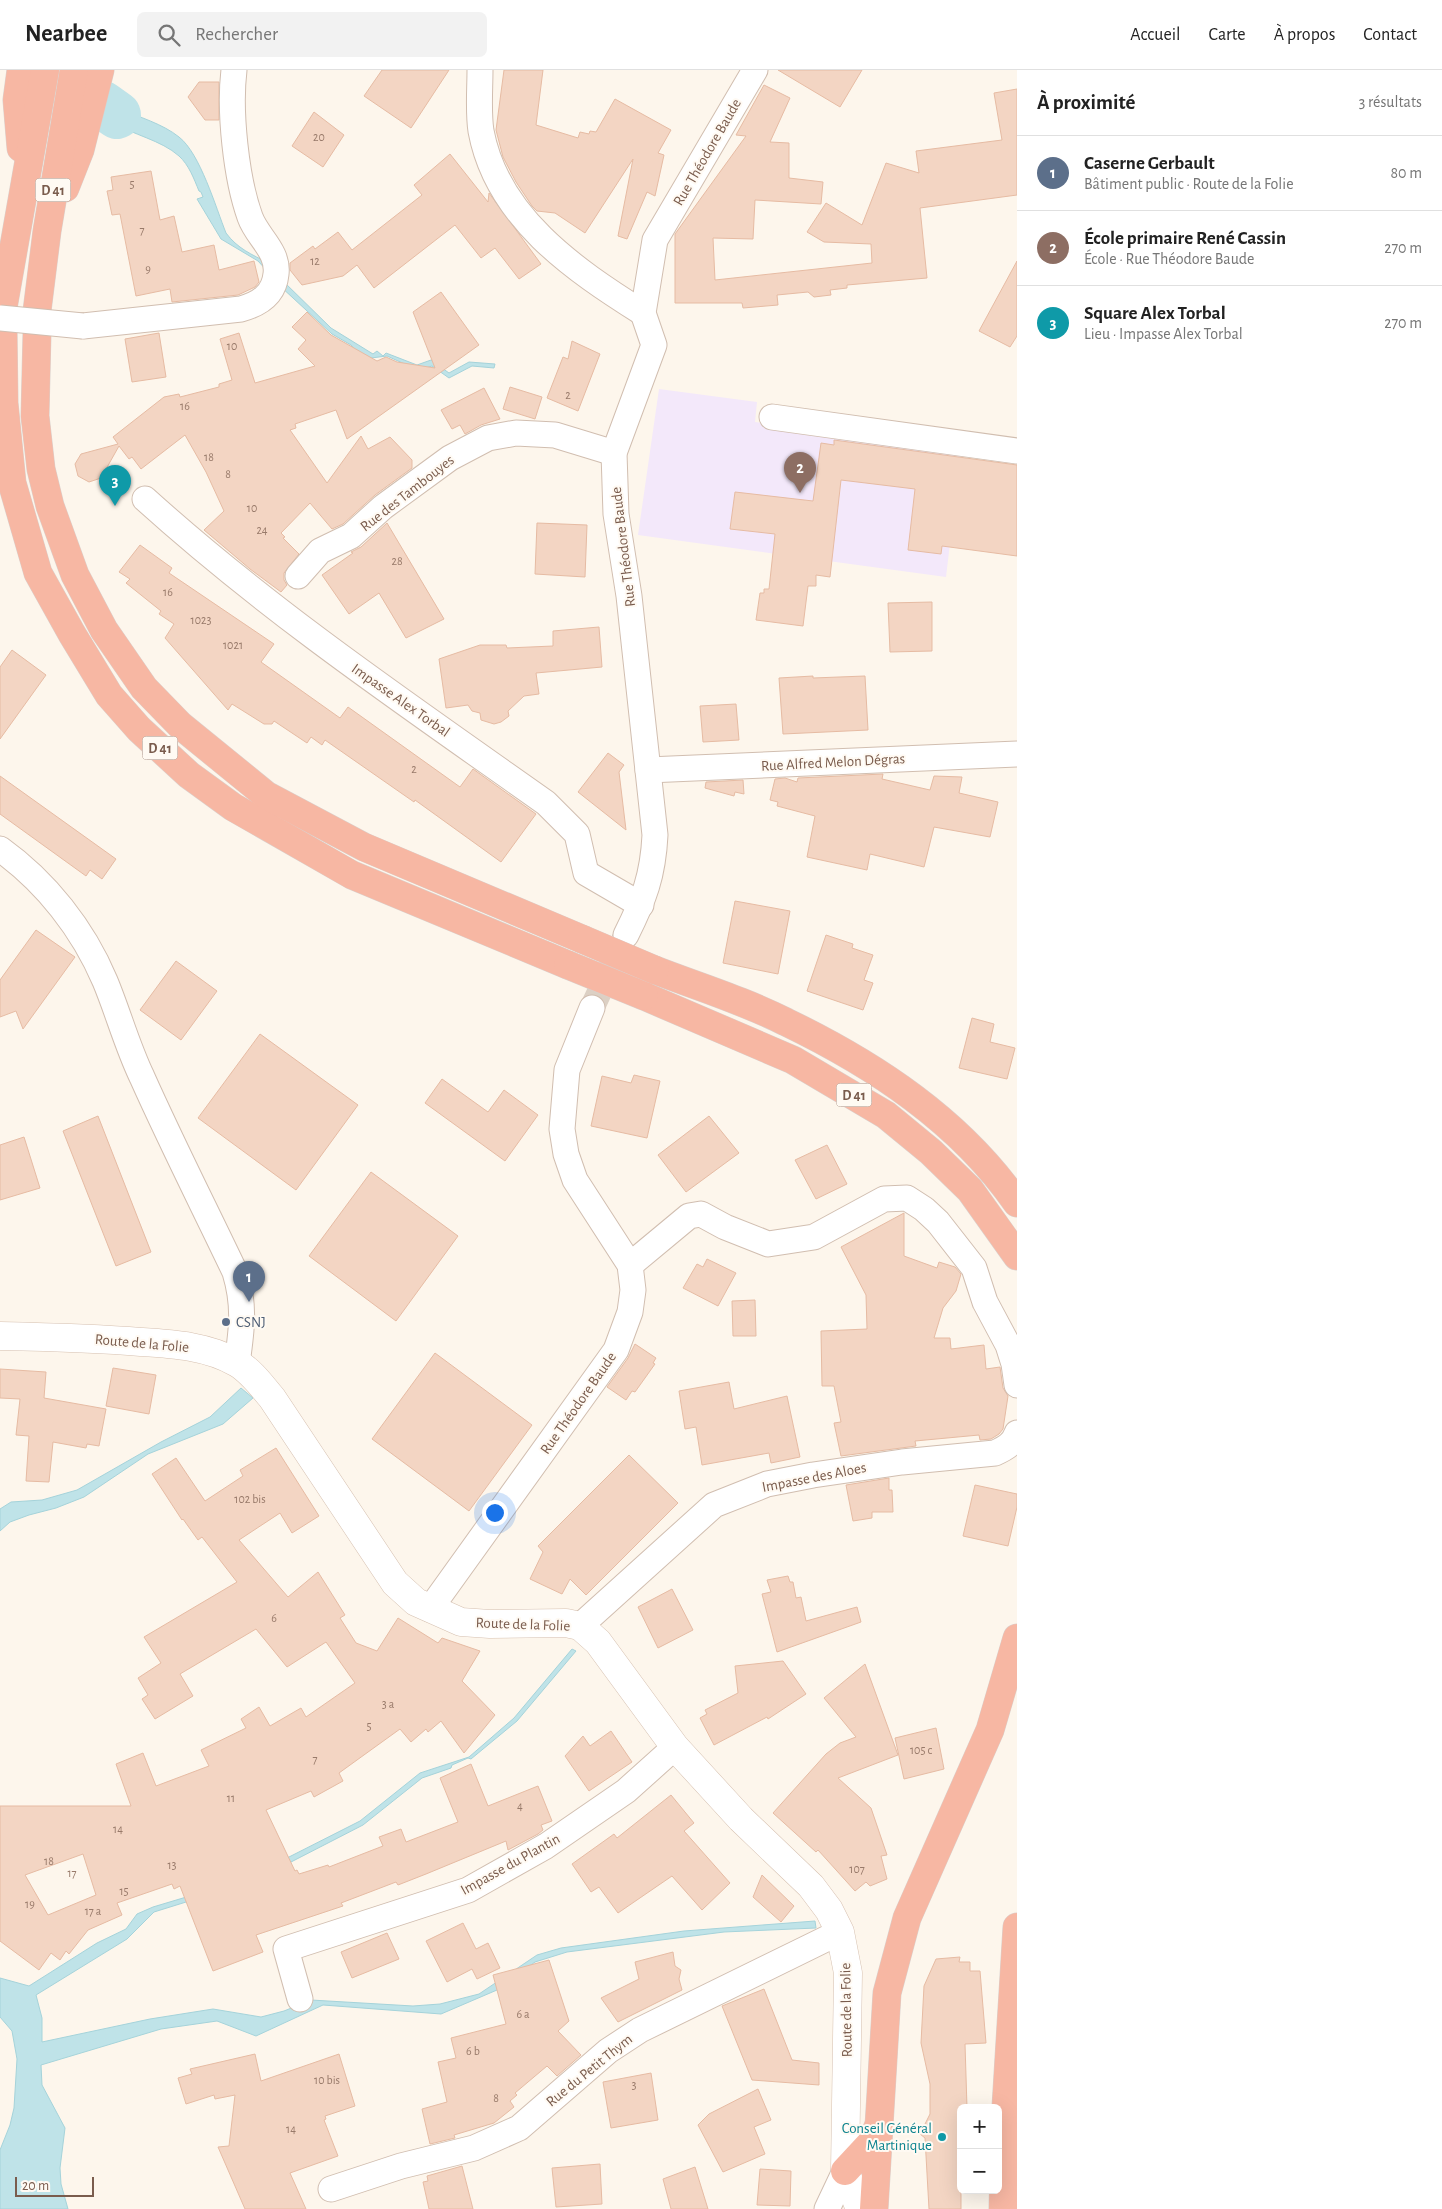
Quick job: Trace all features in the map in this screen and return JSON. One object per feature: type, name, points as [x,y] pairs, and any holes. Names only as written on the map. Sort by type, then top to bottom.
[{"type":"highway","points":[[20,70],[18,100],[24,190]]},
{"type":"highway","name":"D 41","points":[[45,70],[2,318],[4,403],[12,483],[38,573],[109,695],[139,729],[189,775],[233,807],[352,875],[793,1060],[886,1115],[931,1152],[970,1190],[1017,1256]]},
{"type":"highway","name":"D 41","points":[[74,70],[46,231],[37,322],[35,416],[41,469],[50,506],[75,574],[104,630],[144,688],[180,725],[266,795],[364,847],[656,970],[785,1021],[844,1052],[906,1091],[955,1130],[981,1156],[1017,1203]]},
{"type":"highway","points":[[46,231],[80,150],[100,70]]},
{"type":"highway","points":[[874,2209],[887,1993],[907,1918],[990,1730],[1017,1638]]},
{"type":"highway","points":[[1002,2209],[1017,1927]]},
{"type":"highway","points":[[845,2171],[871,2143],[879,2126]]},
{"type":"street","points":[[2,318],[83,326],[241,309],[253,306],[265,299],[274,284],[276,259],[251,219],[240,187],[231,93],[234,70]]},
{"type":"street","points":[[480,70],[481,130],[494,174],[532,230],[591,280],[643,312]]},
{"type":"street","name":"Rue Théodore Baude","points":[[626,935],[641,905],[651,874],[655,835],[629,596],[616,514],[614,453],[654,345],[643,312],[655,240],[755,70]]},
{"type":"street","points":[[772,417],[1017,451]]},
{"type":"street","name":"Rue des Tambouyes","points":[[298,576],[320,551],[351,536],[383,507],[450,458],[488,438],[516,433],[555,435],[614,453]]},
{"type":"street","name":"Impasse Alex Torbal","points":[[145,499],[202,550],[307,633],[546,804],[577,834],[586,872],[641,905]]},
{"type":"street","name":"Rue Alfred Melon Dégras","points":[[648,770],[1017,754]]},
{"type":"street","points":[[0,849],[22,865],[57,902],[87,943],[105,980],[141,1075],[235,1272],[241,1291],[243,1317],[237,1363]]},
{"type":"street","name":"Rue Théodore Baude","points":[[430,1609],[616,1350],[630,1312],[633,1290],[630,1265],[576,1180],[566,1154],[562,1129],[567,1070],[592,1008]]},
{"type":"street","points":[[630,1265],[689,1216],[701,1214],[725,1227],[768,1244],[814,1237],[884,1199],[907,1198],[924,1208],[938,1222],[974,1268],[985,1302],[1008,1345],[1014,1364],[1017,1385]]},
{"type":"street","name":"Route de la Folie","points":[[0,1336],[105,1339],[183,1345],[206,1350],[237,1363],[252,1375],[272,1398],[395,1583],[416,1602],[461,1622],[490,1624],[566,1623],[580,1626],[598,1642],[675,1747],[740,1819],[811,1886],[828,1910],[840,1932],[848,1973],[845,2171],[860,2209]]},
{"type":"street","name":"Impasse des Aloes","points":[[580,1626],[714,1505],[767,1484],[902,1462],[995,1453],[1012,1440]]},
{"type":"street","name":"Impasse du Plantin","points":[[300,1999],[286,1949],[468,1890],[546,1846],[626,1791],[675,1747]]},
{"type":"street","name":"Rue du Petit Thym","points":[[331,2189],[401,2166],[474,2148],[519,2128],[608,2050],[640,2030],[840,1932]]},
{"type":"street","points":[[827,2209],[845,2171]]},
{"type":"shaded area","points":[[659,389],[757,402],[755,422],[961,451],[946,577],[638,535]]},
{"type":"water","points":[[120,109],[166,128],[187,145],[207,182],[226,233],[240,247],[269,263],[269,273],[258,261],[221,239],[197,199],[203,197],[201,192],[179,156],[172,150],[112,122]]},
{"type":"water","points":[[283,281],[331,328],[373,354],[377,351],[383,356],[386,353],[417,365],[431,360],[449,373],[469,362],[495,364],[494,368],[472,366],[449,378],[432,366],[418,370],[387,356],[363,359],[351,345],[332,334],[280,286]]},
{"type":"water","points":[[241,1388],[253,1398],[223,1424],[148,1454],[84,1497],[10,1522],[0,1531],[0,1509],[11,1502],[42,1500],[77,1490],[161,1442],[210,1417]]},
{"type":"water","points":[[572,1649],[576,1651],[517,1721],[471,1759],[468,1758],[452,1765],[451,1768],[422,1778],[363,1825],[291,1862],[231,1888],[154,1912],[127,1939],[36,1995],[42,2018],[42,2042],[150,2019],[213,2009],[261,2017],[284,2011],[311,2000],[413,2006],[440,2004],[479,1994],[537,1955],[561,1948],[684,1931],[815,1921],[816,1928],[724,1932],[567,1952],[535,1962],[497,1990],[441,2014],[323,2005],[256,2036],[217,2021],[161,2029],[41,2065],[42,2085],[65,2128],[60,2168],[61,2184],[68,2209],[0,2209],[0,2150],[10,2125],[14,2108],[17,2059],[12,2031],[0,2017],[0,1978],[29,1986],[97,1943],[126,1929],[137,1914],[153,1907],[223,1886],[287,1858],[360,1821],[420,1773],[469,1757],[514,1718]]},
{"type":"building","points":[[382,70],[449,70],[411,128],[364,96]]},
{"type":"building","points":[[504,70],[543,70],[536,125],[578,138],[580,132],[589,134],[590,131],[596,132],[615,99],[671,130],[658,153],[664,155],[655,196],[647,192],[627,239],[618,236],[633,159],[585,233],[555,213],[537,211],[532,206],[516,182],[503,157],[496,130]]},
{"type":"building","points":[[778,70],[862,70],[840,107]]},
{"type":"building","points":[[199,82],[219,82],[219,120],[205,120],[188,97]]},
{"type":"building","points":[[764,85],[790,98],[770,142],[789,143],[789,178],[823,182],[821,204],[755,200],[753,239],[713,238],[715,280],[872,263],[871,244],[824,242],[807,232],[826,203],[862,225],[886,163],[919,173],[916,151],[1002,140],[994,93],[1017,89],[1017,195],[920,208],[927,278],[847,285],[847,288],[830,290],[831,295],[814,297],[808,292],[777,295],[778,305],[743,308],[742,303],[675,303],[675,234],[746,136],[736,135]]},
{"type":"building","points":[[314,112],[344,135],[323,167],[292,146]]},
{"type":"building","points":[[450,154],[488,202],[489,193],[541,264],[519,279],[495,248],[481,258],[455,225],[374,288],[357,265],[343,276],[302,285],[290,270],[290,263],[313,246],[315,249],[338,232],[352,250],[422,195],[414,185]]},
{"type":"building","points":[[151,171],[160,220],[174,216],[182,252],[214,245],[219,270],[254,261],[259,282],[255,287],[238,295],[172,302],[170,289],[136,296],[120,214],[112,215],[107,191],[113,190],[111,177]]},
{"type":"building","points":[[1017,261],[1017,336],[1010,347],[979,331]]},
{"type":"building","points":[[441,292],[479,345],[347,439],[336,410],[295,424],[296,428],[290,430],[327,483],[361,436],[368,449],[390,437],[412,460],[412,468],[375,495],[343,524],[332,529],[310,503],[281,533],[285,537],[283,538],[299,554],[284,573],[284,580],[287,585],[281,592],[250,569],[204,530],[224,511],[206,472],[185,435],[141,469],[132,457],[129,459],[119,446],[101,478],[89,482],[78,476],[75,464],[81,454],[118,444],[113,437],[164,397],[179,394],[180,397],[219,387],[219,384],[232,380],[220,339],[239,333],[255,383],[315,366],[298,349],[306,340],[292,327],[307,312],[331,335],[377,361],[386,357],[397,362],[435,368],[413,312]]},
{"type":"building","points":[[159,333],[166,377],[132,382],[125,339]]},
{"type":"building","points":[[572,341],[600,354],[578,411],[547,398],[563,357],[568,359]]},
{"type":"building","points":[[510,387],[542,397],[535,419],[503,409]]},
{"type":"building","points":[[484,388],[500,419],[481,425],[465,434],[460,425],[452,429],[441,410]]},
{"type":"building","points":[[834,440],[1017,465],[1017,556],[942,546],[941,554],[908,550],[915,489],[841,480],[830,577],[816,575],[816,586],[808,586],[803,626],[756,620],[760,593],[764,593],[764,589],[769,589],[775,534],[730,529],[735,492],[813,501],[821,443],[834,445]]},
{"type":"building","points":[[387,523],[444,619],[406,638],[379,593],[349,614],[322,575],[353,553],[351,552],[361,547]]},
{"type":"building","points":[[537,523],[587,525],[585,577],[535,574]]},
{"type":"building","points":[[140,545],[172,568],[169,573],[274,644],[261,662],[340,718],[348,707],[460,787],[473,769],[536,814],[501,862],[415,800],[414,802],[325,740],[322,745],[311,737],[307,743],[274,721],[272,724],[264,724],[232,704],[228,710],[165,638],[174,624],[159,614],[161,611],[126,583],[130,579],[119,572]]},
{"type":"building","points":[[932,602],[932,651],[890,652],[888,603]]},
{"type":"building","points":[[599,627],[602,667],[536,673],[539,694],[524,696],[508,711],[509,716],[501,722],[494,724],[481,720],[480,713],[472,711],[468,705],[446,708],[439,659],[480,645],[506,645],[507,648],[553,646],[553,631]]},
{"type":"building","points":[[12,650],[46,675],[0,739],[0,667]]},
{"type":"building","points":[[813,676],[813,678],[865,676],[868,730],[783,734],[779,678]]},
{"type":"building","points":[[736,704],[739,740],[703,742],[700,706]]},
{"type":"building","points":[[608,753],[624,765],[619,772],[626,830],[578,792]]},
{"type":"building","points":[[883,774],[882,779],[930,790],[934,776],[962,777],[959,793],[998,802],[990,837],[934,827],[924,867],[870,854],[867,870],[807,857],[815,816],[777,806],[778,802],[770,800],[775,779],[785,778],[797,782],[798,778]]},
{"type":"building","points":[[0,776],[116,859],[102,879],[90,870],[86,876],[0,814]]},
{"type":"building","points":[[743,780],[744,794],[735,792],[734,796],[705,788],[706,782]]},
{"type":"building","points":[[735,901],[790,911],[778,974],[723,963]]},
{"type":"building","points":[[36,930],[75,957],[23,1029],[16,1011],[0,1017],[0,980]]},
{"type":"building","points":[[826,935],[853,944],[852,948],[873,955],[864,980],[873,983],[863,1010],[807,991]]},
{"type":"building","points":[[176,961],[217,991],[181,1040],[140,1010]]},
{"type":"building","points":[[972,1018],[994,1024],[990,1042],[1015,1048],[1007,1079],[959,1068]]},
{"type":"building","points":[[260,1034],[358,1105],[296,1190],[198,1118]]},
{"type":"building","points":[[634,1075],[660,1081],[647,1138],[591,1126],[602,1076],[631,1083]]},
{"type":"building","points":[[442,1079],[488,1112],[504,1090],[538,1115],[505,1161],[425,1103]]},
{"type":"building","points":[[98,1116],[151,1252],[116,1266],[63,1131]]},
{"type":"building","points":[[709,1116],[739,1153],[686,1192],[658,1155]]},
{"type":"building","points":[[24,1137],[40,1188],[0,1200],[0,1145]]},
{"type":"building","points":[[827,1145],[847,1184],[816,1199],[795,1160]]},
{"type":"building","points":[[371,1172],[458,1236],[396,1321],[309,1256]]},
{"type":"building","points":[[904,1213],[904,1256],[937,1268],[939,1262],[955,1267],[961,1274],[956,1291],[943,1308],[934,1338],[950,1338],[951,1349],[984,1345],[986,1369],[1000,1367],[1003,1388],[1008,1396],[1003,1429],[991,1439],[980,1440],[979,1435],[915,1441],[916,1446],[841,1456],[834,1423],[841,1422],[834,1386],[822,1386],[821,1331],[867,1329],[866,1295],[841,1247]]},
{"type":"building","points":[[707,1259],[736,1273],[718,1306],[683,1288],[697,1264],[703,1267]]},
{"type":"building","points":[[755,1300],[756,1336],[733,1336],[732,1301]]},
{"type":"building","points":[[635,1344],[656,1358],[653,1363],[655,1364],[635,1392],[632,1391],[626,1400],[607,1387],[628,1358]]},
{"type":"building","points":[[435,1353],[532,1425],[469,1511],[372,1439]]},
{"type":"building","points":[[113,1368],[156,1375],[149,1414],[106,1406]]},
{"type":"building","points":[[0,1369],[46,1372],[44,1398],[106,1409],[99,1446],[87,1444],[86,1448],[53,1442],[49,1482],[26,1481],[29,1436],[16,1435],[20,1399],[0,1398]]},
{"type":"building","points":[[729,1382],[734,1409],[787,1396],[800,1457],[771,1463],[769,1453],[702,1465],[696,1427],[685,1429],[679,1391]]},
{"type":"building","points":[[276,1448],[319,1516],[292,1533],[280,1513],[239,1540],[288,1597],[318,1572],[345,1615],[340,1618],[356,1643],[377,1651],[398,1618],[438,1643],[442,1638],[480,1651],[462,1681],[495,1715],[464,1753],[441,1721],[428,1732],[426,1729],[411,1742],[400,1729],[339,1773],[343,1781],[314,1797],[311,1791],[266,1810],[295,1871],[297,1870],[299,1874],[328,1865],[329,1867],[383,1846],[379,1837],[401,1829],[406,1842],[458,1822],[440,1778],[471,1764],[488,1806],[538,1786],[552,1821],[541,1825],[543,1830],[538,1834],[508,1850],[506,1841],[398,1885],[396,1882],[341,1903],[343,1906],[256,1935],[263,1952],[213,1971],[180,1886],[174,1889],[172,1884],[117,1903],[122,1915],[88,1930],[69,1954],[66,1951],[60,1960],[51,1953],[39,1970],[0,1941],[0,1806],[131,1806],[116,1764],[143,1753],[156,1786],[209,1766],[201,1750],[246,1728],[241,1719],[259,1707],[270,1726],[301,1708],[306,1717],[355,1683],[326,1642],[287,1667],[256,1629],[180,1674],[193,1696],[155,1719],[142,1699],[148,1695],[138,1678],[161,1663],[144,1637],[237,1582],[202,1537],[198,1540],[182,1520],[152,1474],[176,1458],[205,1501],[243,1476],[240,1470]],"holes":[[[83,1854],[96,1895],[48,1915],[25,1875]]]},
{"type":"building","points":[[629,1455],[678,1503],[586,1595],[570,1579],[562,1594],[530,1579],[543,1552],[538,1546]]},
{"type":"building","points":[[889,1478],[889,1490],[892,1490],[893,1512],[872,1512],[872,1518],[853,1521],[846,1485]]},
{"type":"building","points":[[975,1485],[1017,1494],[1017,1507],[1008,1546],[963,1536]]},
{"type":"building","points":[[788,1576],[790,1582],[793,1582],[796,1598],[801,1597],[806,1621],[857,1607],[861,1622],[777,1652],[762,1594],[771,1592],[767,1580]]},
{"type":"building","points":[[672,1589],[693,1630],[658,1648],[638,1607]]},
{"type":"building","points":[[783,1661],[806,1694],[768,1719],[767,1717],[714,1745],[700,1718],[707,1714],[705,1710],[738,1693],[735,1666]]},
{"type":"building","points":[[865,1664],[898,1755],[838,1778],[871,1808],[887,1855],[881,1856],[887,1879],[870,1886],[866,1882],[855,1891],[818,1850],[816,1852],[773,1813],[826,1754],[840,1743],[856,1737],[824,1698]]},
{"type":"building","points":[[936,1728],[944,1769],[904,1779],[895,1738]]},
{"type":"building","points":[[611,1731],[632,1762],[589,1791],[565,1756],[583,1736],[590,1746]]},
{"type":"building","points":[[671,1795],[694,1823],[684,1831],[730,1883],[702,1910],[672,1876],[618,1913],[599,1887],[591,1892],[572,1864],[614,1834],[617,1838]]},
{"type":"building","points":[[762,1875],[794,1906],[781,1922],[753,1897]]},
{"type":"building","points":[[463,1923],[476,1949],[488,1943],[500,1968],[477,1979],[472,1969],[447,1982],[426,1941]]},
{"type":"building","points":[[387,1933],[399,1959],[352,1978],[341,1952]]},
{"type":"building","points":[[673,1952],[675,1966],[681,1970],[679,1979],[682,1990],[618,2022],[601,1998],[639,1979],[635,1962]]},
{"type":"building","points":[[960,1957],[959,1962],[970,1962],[970,1971],[980,1971],[986,2043],[965,2044],[967,2104],[957,2104],[957,2194],[961,2194],[961,2209],[929,2209],[925,2138],[920,2134],[930,2114],[930,2084],[921,2043],[924,1986],[936,1959]]},
{"type":"building","points":[[549,1960],[569,2021],[558,2031],[581,2055],[557,2076],[547,2066],[515,2093],[517,2095],[510,2101],[514,2107],[494,2123],[454,2135],[455,2138],[430,2144],[422,2109],[447,2102],[438,2062],[456,2058],[451,2038],[506,2024],[493,1975]]},
{"type":"building","points":[[764,1989],[792,2060],[819,2063],[819,2085],[752,2080],[722,2006]]},
{"type":"building","points":[[255,2054],[261,2081],[339,2054],[355,2106],[325,2116],[326,2119],[324,2120],[338,2156],[290,2173],[306,2209],[245,2209],[218,2147],[229,2146],[235,2095],[215,2099],[214,2095],[186,2104],[178,2078],[192,2074],[190,2069]]},
{"type":"building","points":[[651,2073],[658,2120],[611,2128],[603,2082]]},
{"type":"building","points":[[758,2089],[771,2120],[754,2127],[765,2154],[723,2172],[698,2125],[709,2114]]},
{"type":"building","points":[[600,2164],[602,2204],[556,2207],[552,2168]]},
{"type":"building","points":[[462,2166],[473,2209],[429,2209],[423,2182],[428,2181],[427,2176]]},
{"type":"building","points":[[695,2167],[708,2209],[671,2209],[663,2179]]},
{"type":"building","points":[[760,2169],[791,2171],[790,2206],[757,2205]]},
{"type":"waterway","points":[[103,105],[117,115]]},
{"type":"tunnel","points":[[592,1008],[626,935]]},
{"type":"place","name":"École primaire René Cassin","points":[[800,493]]},
{"type":"place","name":"Square Alex Torbal","points":[[115,506]]},
{"type":"place","name":"Caserne Gerbault","points":[[249,1302]]},
{"type":"place","name":"CSNJ","points":[[226,1322]]},
{"type":"place","name":"Conseil Général Martinique","points":[[942,2137]]}]
